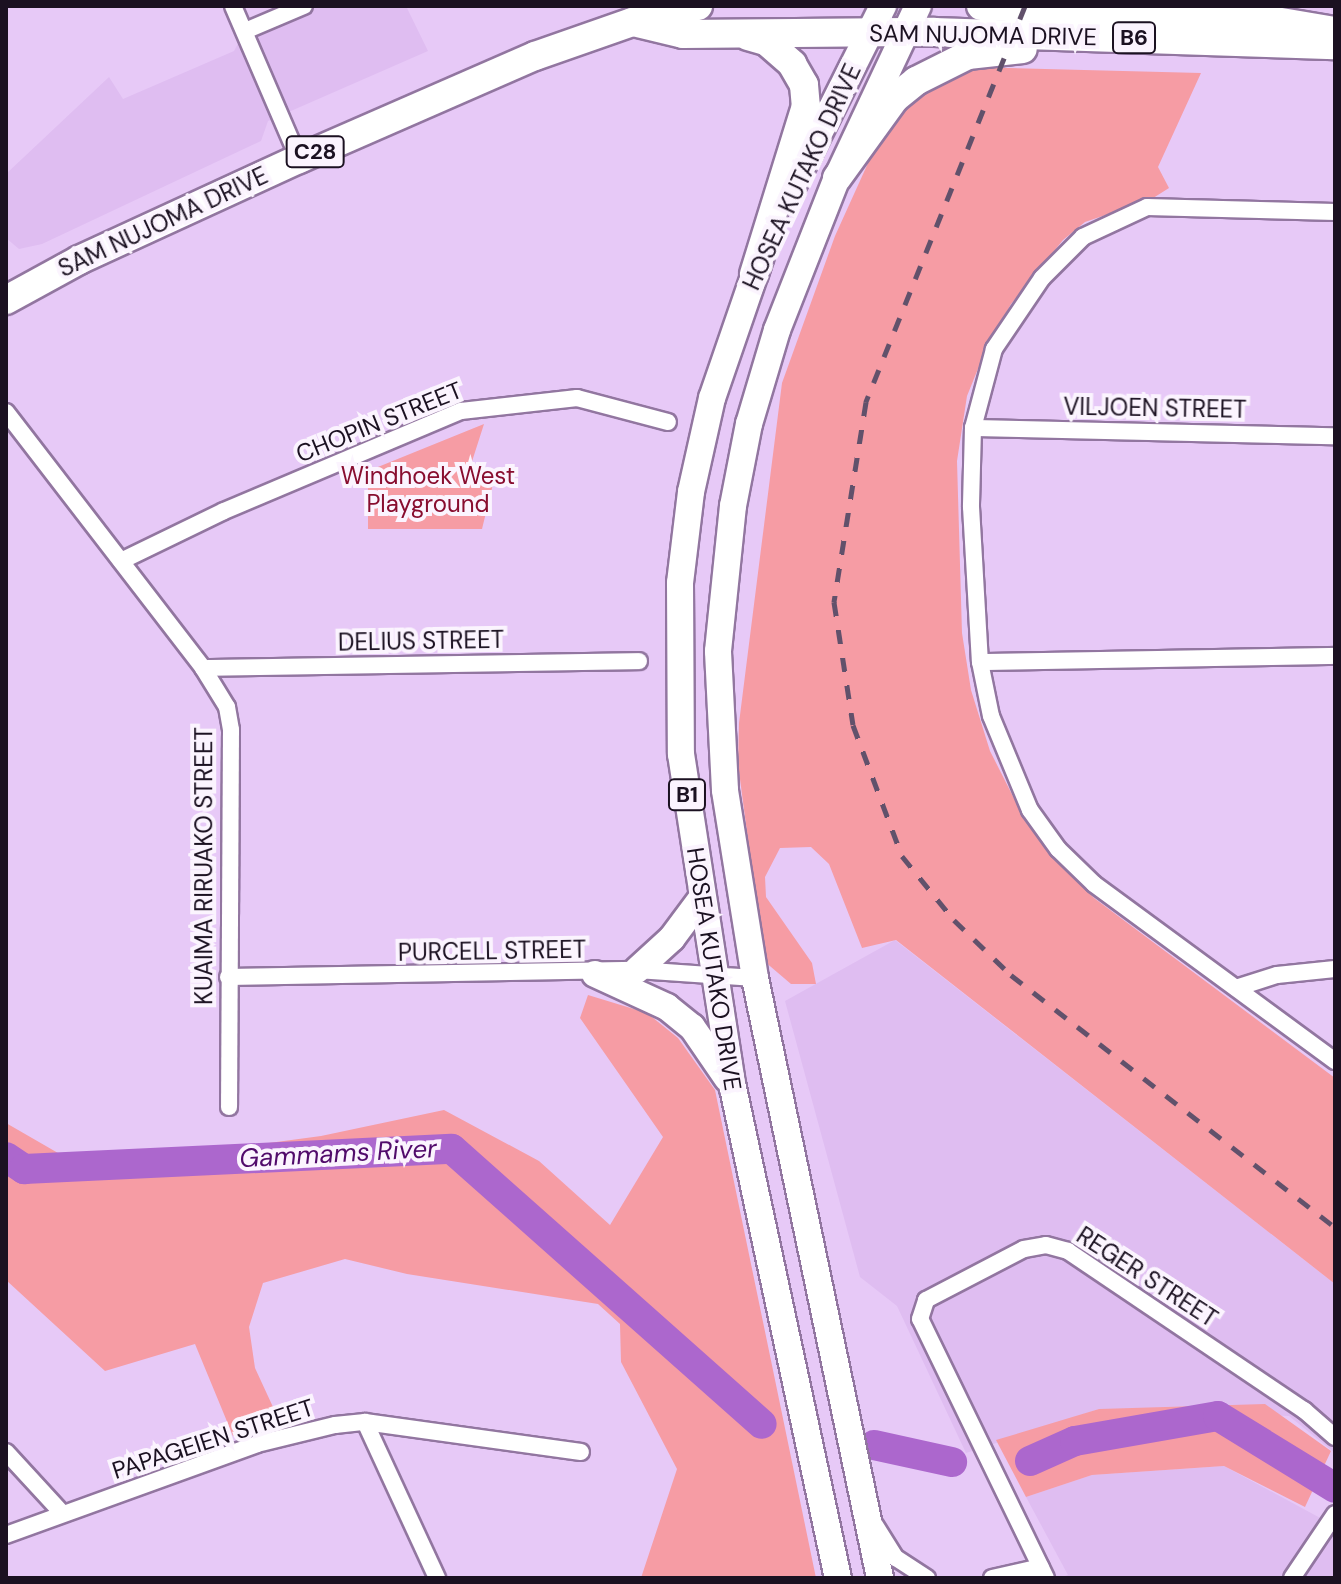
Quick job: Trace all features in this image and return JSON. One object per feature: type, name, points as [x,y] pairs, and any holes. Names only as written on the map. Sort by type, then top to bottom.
[{"type":"highway","name":"SAM NUJOMA DRIVE","points":[[6,300],[79,260],[535,56],[640,14],[698,6]]},
{"type":"highway","name":"SAM NUJOMA DRIVE","points":[[981,6],[1120,7],[1246,16],[1335,31]]},
{"type":"highway","name":"SAM NUJOMA DRIVE","points":[[640,14],[683,34],[728,31],[908,32],[1335,45]]},
{"type":"highway","points":[[728,31],[766,41],[780,50],[804,85],[806,106],[754,274]]},
{"type":"highway","points":[[837,178],[895,98],[938,68],[968,55],[1119,38]]},
{"type":"highway","points":[[6,276],[79,260]]},
{"type":"main road","name":"HOSEA KUTAKO DRIVE","points":[[838,1578],[733,1088],[701,899],[681,754],[680,583],[691,492],[712,398],[754,274],[883,6]]},
{"type":"main road","name":"HOSEA KUTAKO DRIVE","points":[[880,1578],[755,978],[725,790],[719,698],[722,588],[749,424],[777,330],[837,178],[918,6]]},
{"type":"main road","points":[[637,970],[672,938],[701,899]]},
{"type":"main road","points":[[595,974],[640,992],[684,1020],[733,1088]]},
{"type":"street","points":[[233,6],[299,159]]},
{"type":"street","points":[[245,31],[304,6]]},
{"type":"street","points":[[1335,212],[1147,207],[1083,237],[1042,278],[994,349],[973,428],[971,507],[980,662],[1015,782],[1058,849],[1130,913],[1335,1061]]},
{"type":"street","name":"CHOPIN STREET","points":[[121,561],[461,411],[577,398],[668,422]]},
{"type":"street","name":"KUAIMA RIRUAKO STREET","points":[[6,412],[203,668],[227,707],[231,730],[229,1107]]},
{"type":"street","name":"VILJOEN STREET","points":[[973,428],[1335,436]]},
{"type":"street","points":[[980,662],[1335,656]]},
{"type":"street","name":"DELIUS STREET","points":[[203,668],[639,661]]},
{"type":"street","points":[[1236,988],[1277,975],[1335,969]]},
{"type":"street","name":"PURCELL STREET","points":[[228,977],[595,974],[637,970],[755,978]]},
{"type":"street","name":"REGER STREET","points":[[992,1578],[1044,1572],[920,1319],[926,1300],[1024,1249],[1046,1245],[1068,1251],[1304,1410],[1335,1437]]},
{"type":"street","points":[[365,1422],[437,1578]]},
{"type":"street","name":"PAPAGEIEN STREET","points":[[6,1535],[257,1444],[365,1422],[581,1452]]},
{"type":"street","points":[[6,1452],[62,1513]]},
{"type":"street","points":[[865,1510],[896,1558],[927,1578]]},
{"type":"street","points":[[1292,1578],[1333,1518]]},
{"type":"shaded area","points":[[304,6],[406,6],[428,51],[268,121],[261,141],[42,244],[19,249],[6,238],[6,174],[109,77],[123,99],[234,51],[245,31]]},
{"type":"shaded area","points":[[895,940],[1335,1284],[1335,1453],[1289,1416],[1099,1409],[966,1453],[897,1306],[860,1277],[785,1001]]},
{"type":"shaded area","points":[[1224,1466],[1335,1526],[1335,1578],[1059,1578],[1068,1575],[1026,1497],[1092,1475]]},
{"type":"green space","points":[[969,67],[1201,73],[1158,167],[1169,188],[1150,200],[1085,222],[1063,240],[1011,304],[986,349],[967,396],[957,461],[962,633],[971,690],[990,751],[1023,816],[1056,857],[1094,898],[1335,1078],[1335,1284],[896,940],[862,948],[829,864],[811,847],[780,848],[765,877],[766,897],[812,963],[816,984],[791,984],[764,961],[738,764],[739,723],[782,383],[835,236],[883,130],[913,96]]},
{"type":"green space","name":"Windhoek West Playground","points":[[484,424],[467,477],[494,480],[482,529],[368,529],[368,471]]},
{"type":"green space","points":[[588,995],[647,1013],[678,1038],[715,1090],[816,1578],[641,1578],[677,1469],[621,1362],[620,1324],[598,1304],[407,1274],[345,1259],[263,1283],[249,1327],[255,1368],[279,1420],[233,1436],[195,1344],[105,1371],[6,1280],[6,1123],[58,1153],[218,1150],[321,1136],[444,1110],[539,1161],[610,1225],[663,1137],[580,1018]]},
{"type":"green space","points":[[1265,1404],[1331,1451],[1305,1507],[1224,1466],[1092,1475],[1026,1497],[996,1440],[1099,1409]]},
{"type":"waterway","name":"Gammams River","points":[[6,1157],[24,1169],[452,1149],[762,1424]]},
{"type":"waterway","name":"Gammams River","points":[[1030,1461],[1075,1441],[1218,1416],[1335,1488]]},
{"type":"waterway","name":"Gammams River","points":[[874,1445],[952,1462]]},
{"type":"railway","points":[[1025,6],[866,402],[834,602],[853,725],[902,856],[954,920],[1011,975],[1335,1227]]}]
